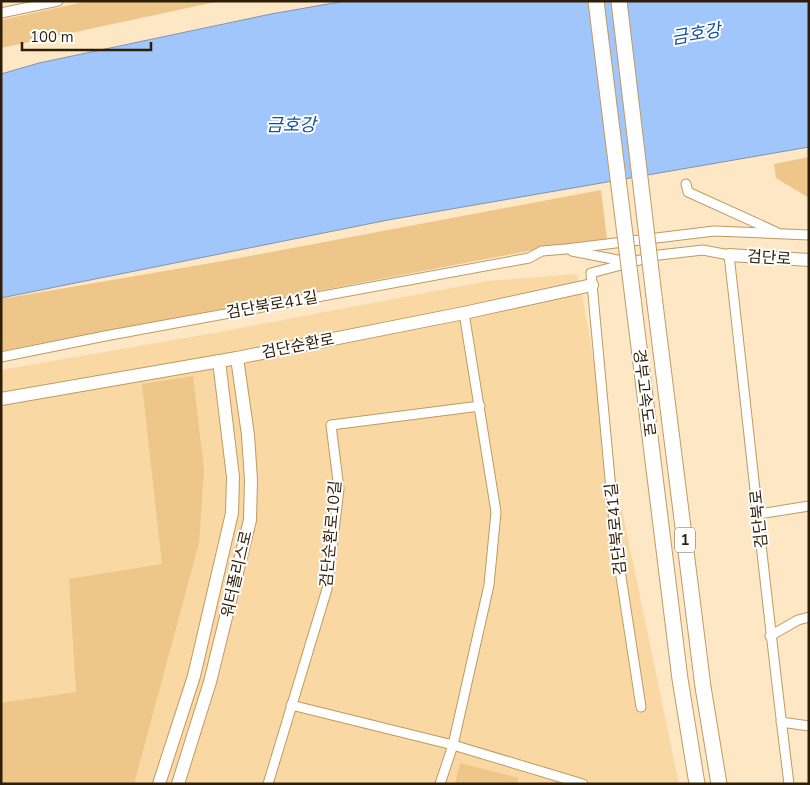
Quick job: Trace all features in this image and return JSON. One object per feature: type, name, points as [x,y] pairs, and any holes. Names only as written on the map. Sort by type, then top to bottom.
[{"type":"highway","name":"경부고속도로","points":[[596,1],[680,679],[697,784]]},
{"type":"highway","name":"경부고속도로","points":[[618,1],[703,686],[719,784]]},
{"type":"main road","name":"검단로","points":[[728,255],[809,260]]},
{"type":"main road","name":"검단순환로","points":[[1,399],[219,362],[464,313],[592,285]]},
{"type":"main road","name":"워터폴리스로","points":[[178,784],[210,682],[250,520],[251,480],[248,435],[237,358]]},
{"type":"main road","name":"워터폴리스로","points":[[159,784],[194,676],[232,513],[233,477],[219,362]]},
{"type":"street","points":[[1,13],[58,1]]},
{"type":"street","points":[[686,184],[688,192],[781,234]]},
{"type":"street","points":[[566,250],[714,231],[809,235]]},
{"type":"street","points":[[566,250],[631,263]]},
{"type":"street","name":"검단북로41길","points":[[1,357],[529,258],[542,251],[566,250]]},
{"type":"street","points":[[592,285],[591,274],[659,255],[703,250],[728,255]]},
{"type":"street","name":"검단북로","points":[[728,255],[770,636],[789,784]]},
{"type":"street","name":"검단북로41길","points":[[592,285],[616,544],[641,707]]},
{"type":"street","points":[[440,784],[454,745],[489,584],[496,512],[464,313]]},
{"type":"street","name":"검단순환로10길","points":[[268,784],[327,589],[339,489],[331,425],[480,406]]},
{"type":"street","points":[[758,514],[809,506]]},
{"type":"street","points":[[770,636],[798,620],[809,617]]},
{"type":"street","points":[[291,705],[454,745],[583,784]]},
{"type":"street","points":[[782,722],[809,726]]},
{"type":"shaded area","points":[[89,1],[220,1],[1,48],[1,20]]},
{"type":"shaded area","points":[[809,157],[809,198],[776,178],[774,164]]},
{"type":"shaded area","points":[[601,190],[607,239],[523,252],[1,351],[1,299],[223,261]]},
{"type":"shaded area","points":[[576,274],[581,287],[606,433],[679,784],[1,784],[1,370],[225,331],[488,281]]},
{"type":"shaded area","points":[[193,376],[204,470],[199,543],[134,784],[1,784],[1,703],[76,692],[69,579],[162,564],[142,384]]},
{"type":"shaded area","points":[[460,763],[519,778],[517,784],[455,784]]},
{"type":"water","name":"금호강","points":[[345,1],[809,1],[809,147],[388,220],[1,298],[1,74],[39,63],[271,14]]}]
